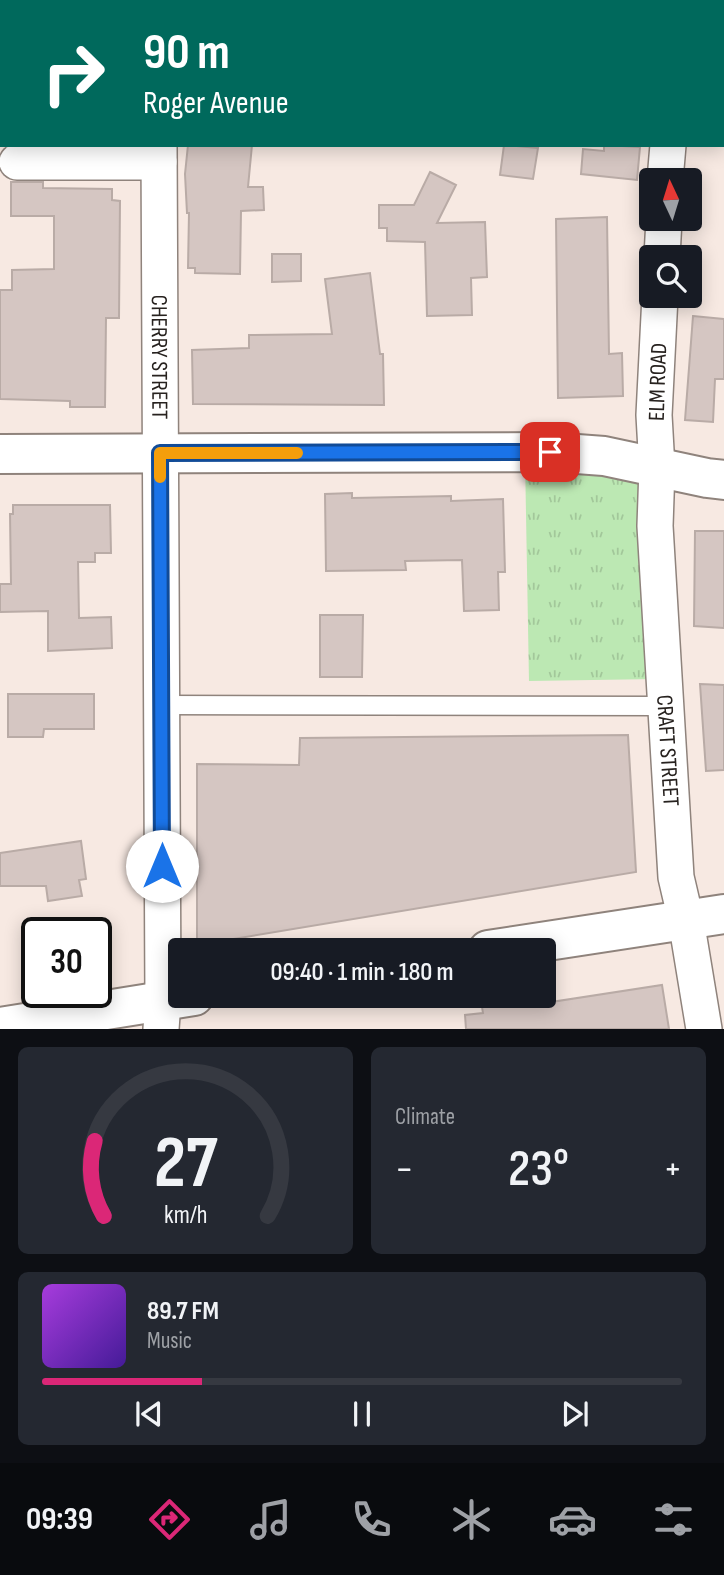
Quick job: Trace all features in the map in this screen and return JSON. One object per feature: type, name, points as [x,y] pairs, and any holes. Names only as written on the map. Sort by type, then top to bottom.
[{"type":"street","points":[[667,168],[668,147]]},
{"type":"street","points":[[17,162],[159,153]]},
{"type":"street","name":"CHERRY STREET","points":[[159,153],[162,705],[170,938]]},
{"type":"street","name":"ELM ROAD","points":[[657,468],[654,415],[659,308]]},
{"type":"street","points":[[0,454],[550,452],[604,456],[724,480]]},
{"type":"street","name":"CRAFT STREET","points":[[657,468],[655,526],[676,877],[686,919],[704,1029]]},
{"type":"street","points":[[556,939],[724,914]]},
{"type":"street","points":[[0,1027],[173,1008]]},
{"type":"lane","points":[[162,705],[666,706]]},
{"type":"green space","points":[[525,458],[653,471],[658,679],[529,681]]},
{"type":"building","points":[[188,147],[252,147],[248,187],[263,187],[264,210],[241,211],[240,274],[195,273],[195,268],[188,268],[189,213],[185,174]]},
{"type":"building","points":[[504,147],[538,148],[533,179],[500,175]]},
{"type":"building","points":[[604,147],[640,147],[637,180],[581,174],[583,149],[604,151]]},
{"type":"building","points":[[430,172],[456,185],[437,223],[485,222],[487,277],[471,278],[472,315],[427,316],[425,242],[387,241],[387,228],[379,228],[379,205],[414,205]]},
{"type":"building","points":[[11,182],[43,182],[43,188],[112,189],[112,200],[120,201],[119,318],[106,318],[105,407],[70,407],[70,401],[0,399],[0,290],[12,290],[12,270],[54,269],[54,216],[11,216]]},
{"type":"building","points":[[607,217],[609,354],[622,353],[623,396],[558,398],[556,219]]},
{"type":"building","points":[[272,254],[301,254],[301,281],[272,282]]},
{"type":"building","points":[[370,273],[380,354],[383,354],[384,405],[193,404],[192,350],[249,348],[249,335],[332,334],[325,279]]},
{"type":"building","points":[[693,316],[724,319],[724,379],[715,379],[713,422],[685,420]]},
{"type":"building","points":[[352,493],[352,498],[451,496],[451,501],[503,499],[505,572],[498,572],[499,610],[464,611],[462,560],[405,561],[406,570],[326,571],[325,494]]},
{"type":"building","points":[[13,505],[110,505],[111,553],[95,553],[95,562],[78,562],[79,618],[111,617],[112,648],[48,651],[48,611],[0,612],[0,584],[11,584],[10,514],[13,514]]},
{"type":"building","points":[[695,531],[724,531],[724,628],[694,626]]},
{"type":"building","points":[[320,615],[363,615],[362,677],[320,677]]},
{"type":"building","points":[[700,684],[724,685],[724,770],[706,771]]},
{"type":"building","points":[[8,694],[94,694],[94,729],[44,729],[43,737],[8,737]]},
{"type":"building","points":[[628,735],[636,872],[239,938],[197,938],[197,764],[299,765],[300,738]]},
{"type":"building","points":[[81,841],[86,879],[79,880],[82,896],[48,901],[46,886],[0,886],[0,853]]},
{"type":"building","points":[[662,985],[669,1029],[466,1029],[465,1015],[483,1013],[482,1008],[556,1008],[556,1001]]},
{"type":"slow traffic","points":[[160,477],[160,453],[297,453]]},
{"type":"route","points":[[162,866],[160,453],[550,452]]}]
